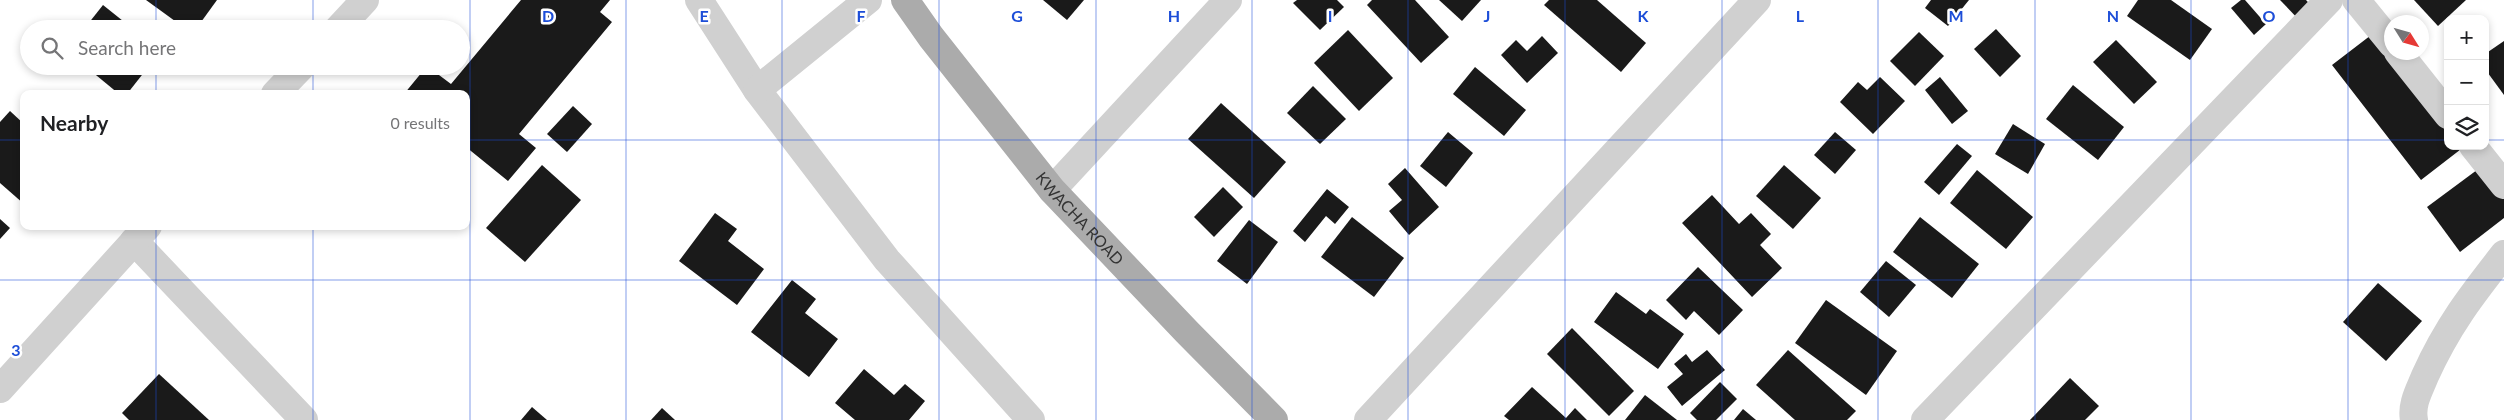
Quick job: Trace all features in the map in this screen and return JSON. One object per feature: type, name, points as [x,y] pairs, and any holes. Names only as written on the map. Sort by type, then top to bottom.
[{"type":"main road","name":"KWACHA ROAD","points":[[905,0],[931,37],[1052,190],[1186,332],[1274,420]]},
{"type":"street","points":[[346,20],[365,0]]},
{"type":"street","points":[[699,0],[757,90],[887,260],[1031,420]]},
{"type":"street","points":[[757,90],[868,0]]},
{"type":"street","points":[[1052,190],[1228,0]]},
{"type":"street","points":[[1368,420],[1758,0]]},
{"type":"street","points":[[1924,420],[2329,0]]},
{"type":"street","points":[[2356,0],[2384,34]]},
{"type":"street","points":[[2404,60],[2444,109]]},
{"type":"street","points":[[279,90],[293,75]]},
{"type":"street","points":[[2476,150],[2504,185]]},
{"type":"street","points":[[0,389],[141,234],[304,420]]},
{"type":"street","points":[[2410,418],[2414,401],[2438,348],[2461,308],[2504,254]]},
{"type":"building","points":[[146,0],[217,0],[203,20],[174,20]]},
{"type":"building","points":[[521,0],[610,0],[600,12],[612,22],[519,134],[536,148],[508,181],[470,150],[470,90],[407,90],[420,75],[439,75],[451,84],[458,75],[470,75],[470,61]]},
{"type":"building","points":[[1043,0],[1084,0],[1067,20]]},
{"type":"building","points":[[1297,0],[1337,0],[1344,7],[1320,30],[1293,3]]},
{"type":"building","points":[[1372,0],[1415,0],[1449,37],[1421,63],[1367,5]]},
{"type":"building","points":[[1439,0],[1481,0],[1462,21]]},
{"type":"building","points":[[1549,0],[1597,0],[1646,43],[1621,72],[1544,5]]},
{"type":"building","points":[[1931,0],[1969,0],[1948,26],[1925,8]]},
{"type":"building","points":[[2138,0],[2171,0],[2212,29],[2190,60],[2127,16]]},
{"type":"building","points":[[2241,0],[2245,0],[2266,24],[2254,35],[2231,8]]},
{"type":"building","points":[[2280,0],[2306,0],[2315,10],[2302,23]]},
{"type":"building","points":[[2414,0],[2466,0],[2450,15],[2444,15],[2444,20],[2438,26]]},
{"type":"building","points":[[103,5],[122,20],[91,20]]},
{"type":"building","points":[[1996,29],[2021,56],[2000,77],[1974,49]]},
{"type":"building","points":[[2379,29],[2384,36],[2384,60],[2403,60],[2444,114],[2444,150],[2460,150],[2421,180],[2332,65]]},
{"type":"building","points":[[1348,30],[1393,78],[1359,111],[1314,63]]},
{"type":"building","points":[[1919,32],[1944,56],[1915,86],[1890,61]]},
{"type":"building","points":[[1542,36],[1558,53],[1527,83],[1501,55],[1516,40],[1527,51]]},
{"type":"building","points":[[2116,40],[2157,82],[2134,104],[2093,62]]},
{"type":"building","points":[[2504,41],[2504,95],[2489,74],[2489,51]]},
{"type":"building","points":[[1475,67],[1526,110],[1504,136],[1453,94]]},
{"type":"building","points":[[96,75],[142,75],[130,90],[114,90]]},
{"type":"building","points":[[1880,77],[1905,101],[1873,134],[1840,102],[1858,82],[1867,90]]},
{"type":"building","points":[[1940,77],[1968,111],[1952,124],[1925,90]]},
{"type":"building","points":[[2073,85],[2124,127],[2098,160],[2046,119]]},
{"type":"building","points":[[1313,86],[1346,119],[1320,144],[1287,113]]},
{"type":"building","points":[[1221,103],[1286,162],[1254,198],[1188,139]]},
{"type":"building","points":[[573,106],[592,124],[567,152],[547,134]]},
{"type":"building","points":[[10,111],[20,120],[20,200],[0,183],[0,122]]},
{"type":"building","points":[[2013,124],[2045,144],[2028,174],[1995,154]]},
{"type":"building","points":[[1448,132],[1473,153],[1446,187],[1420,166]]},
{"type":"building","points":[[1835,132],[1856,150],[1835,174],[1814,155]]},
{"type":"building","points":[[1957,144],[1972,156],[1939,195],[1924,182]]},
{"type":"building","points":[[542,165],[581,200],[525,262],[486,228]]},
{"type":"building","points":[[1784,165],[1821,198],[1793,229],[1756,196]]},
{"type":"building","points":[[2481,167],[2504,198],[2504,218],[2460,252],[2427,207]]},
{"type":"building","points":[[1405,168],[1439,207],[1409,235],[1389,211],[1402,200],[1388,184]]},
{"type":"building","points":[[1977,170],[2033,217],[2006,249],[1950,203]]},
{"type":"building","points":[[1223,187],[1243,207],[1214,237],[1194,217]]},
{"type":"building","points":[[1327,189],[1349,207],[1335,224],[1326,216],[1305,242],[1293,231]]},
{"type":"building","points":[[1712,195],[1739,224],[1751,213],[1771,234],[1760,245],[1782,268],[1752,297],[1682,223]]},
{"type":"building","points":[[715,213],[737,229],[728,241],[764,269],[737,305],[679,261]]},
{"type":"building","points":[[1352,217],[1404,258],[1374,297],[1321,257]]},
{"type":"building","points":[[1920,217],[1979,264],[1952,298],[1893,252]]},
{"type":"building","points":[[0,219],[10,228],[0,239]]},
{"type":"building","points":[[1249,220],[1278,242],[1247,284],[1217,261]]},
{"type":"building","points":[[1886,261],[1916,285],[1889,317],[1860,292]]},
{"type":"building","points":[[1698,267],[1743,310],[1719,335],[1694,311],[1686,320],[1666,300]]},
{"type":"building","points":[[792,280],[816,299],[805,313],[838,339],[809,377],[751,332]]},
{"type":"building","points":[[2378,283],[2422,321],[2386,361],[2343,322]]},
{"type":"building","points":[[1616,292],[1646,314],[1650,309],[1684,334],[1658,369],[1594,322]]},
{"type":"building","points":[[1826,300],[1897,351],[1866,395],[1795,343]]},
{"type":"building","points":[[1572,328],[1634,391],[1609,416],[1547,354]]},
{"type":"building","points":[[1707,350],[1725,370],[1682,406],[1667,387],[1683,374],[1674,364],[1686,354],[1692,362]]},
{"type":"building","points":[[1788,350],[1856,411],[1847,420],[1795,420],[1756,385]]},
{"type":"building","points":[[864,369],[894,395],[905,384],[925,401],[909,420],[855,420],[835,403]]},
{"type":"building","points":[[159,374],[209,420],[129,420],[122,413]]},
{"type":"building","points":[[2070,378],[2099,406],[2085,420],[2030,420]]},
{"type":"building","points":[[1720,382],[1737,399],[1716,420],[1697,420],[1690,413]]},
{"type":"building","points":[[1532,387],[1566,418],[1575,408],[1587,420],[1509,420],[1504,416]]},
{"type":"building","points":[[1645,395],[1677,420],[1625,420]]},
{"type":"building","points":[[532,407],[547,420],[521,420]]},
{"type":"building","points":[[662,408],[675,420],[651,420]]},
{"type":"building","points":[[1743,409],[1756,420],[1734,420]]}]
